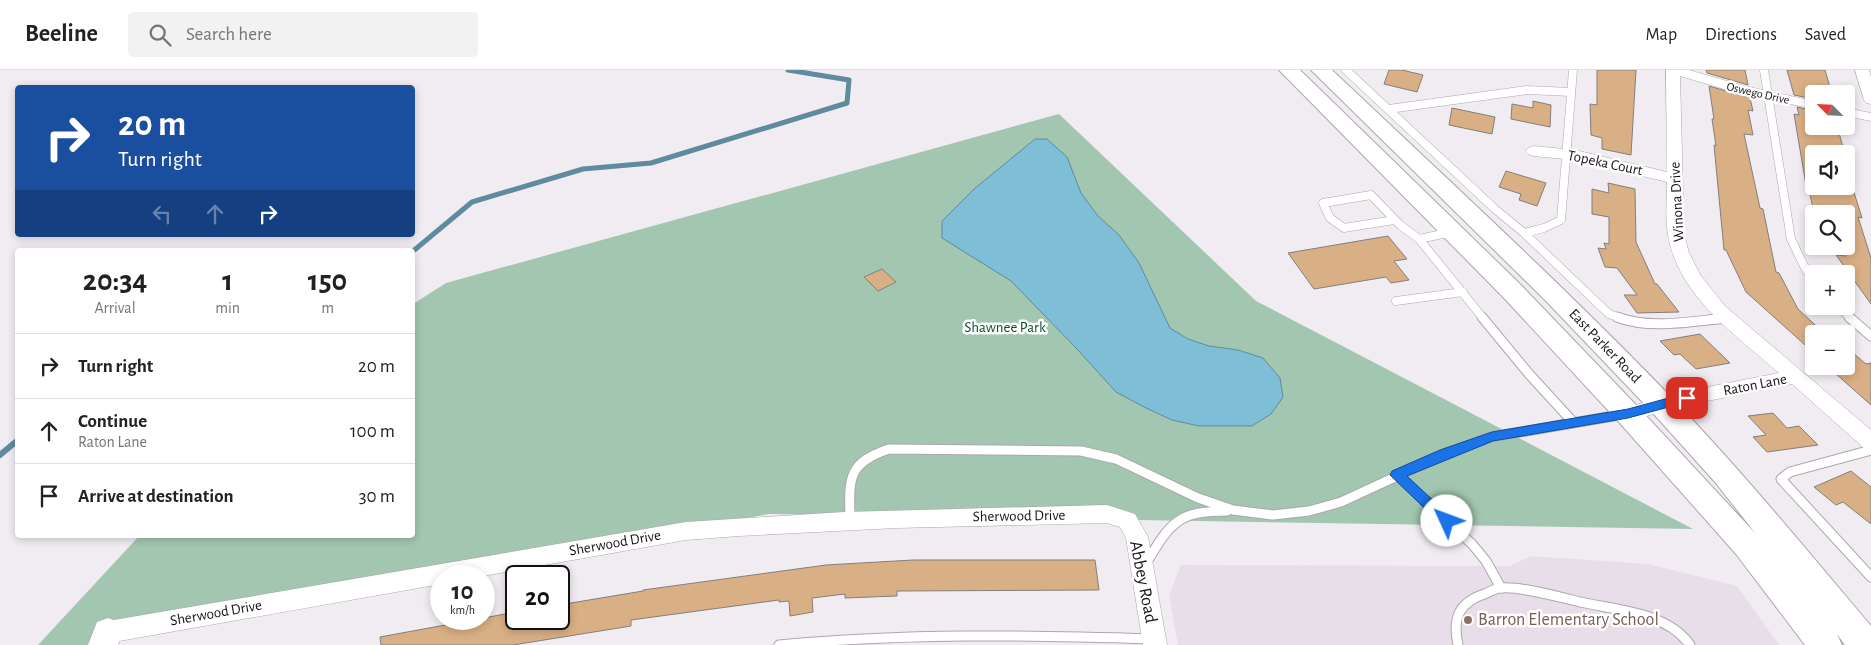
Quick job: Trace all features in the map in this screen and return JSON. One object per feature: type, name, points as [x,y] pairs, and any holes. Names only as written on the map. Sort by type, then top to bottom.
[{"type":"main road","name":"East Parker Road","points":[[1289,70],[1512,291],[1628,414],[1747,545],[1825,645]]},
{"type":"main road","name":"East Parker Road","points":[[1320,70],[1528,268],[1661,404],[1725,474],[1866,645]]},
{"type":"street","name":"Oswego Drive","points":[[1674,70],[1733,88],[1805,103]]},
{"type":"street","name":"Winona Drive","points":[[1674,70],[1676,234],[1680,253],[1694,279],[1728,318],[1871,442]]},
{"type":"street","points":[[1862,70],[1871,100]]},
{"type":"street","points":[[1855,114],[1871,117]]},
{"type":"street","name":"Topeka Court","points":[[1533,151],[1566,154],[1676,179]]},
{"type":"street","name":"Raton Lane","points":[[1628,414],[1661,404],[1794,377]]},
{"type":"street","name":"Sherwood Drive","points":[[106,638],[686,531],[850,519],[1107,514],[1127,520]]},
{"type":"street","name":"Abbey Road","points":[[1127,520],[1137,537],[1154,642]]},
{"type":"lane","points":[[1346,70],[1494,209],[1524,233],[1609,314],[1633,323],[1664,323],[1728,318]]},
{"type":"lane","points":[[1524,233],[1544,228],[1561,220],[1573,70]]},
{"type":"lane","points":[[1764,70],[1792,239],[1805,268]]},
{"type":"lane","points":[[1389,110],[1527,90],[1571,92]]},
{"type":"lane","points":[[1394,220],[1344,228],[1339,226],[1323,208],[1323,203],[1370,195],[1394,220],[1419,239],[1529,374],[1573,422]]},
{"type":"lane","points":[[1419,239],[1452,232]]},
{"type":"lane","points":[[1396,301],[1463,292]]},
{"type":"lane","points":[[1847,315],[1871,336]]},
{"type":"lane","points":[[1142,570],[1163,535],[1181,518],[1207,512],[1233,510],[1273,515],[1309,511],[1341,502],[1445,454],[1492,437],[1628,414]]},
{"type":"lane","points":[[850,519],[850,480],[858,465],[871,454],[888,449],[1081,451],[1116,459],[1198,498],[1233,510]]},
{"type":"lane","points":[[1871,450],[1790,472],[1781,480],[1871,577]]},
{"type":"lane","points":[[1397,475],[1472,544],[1486,561],[1501,588]]},
{"type":"lane","points":[[1458,645],[1455,630],[1458,613],[1472,598],[1501,588],[1535,592],[1653,618],[1683,635],[1690,645]]},
{"type":"lane","points":[[779,645],[994,634],[1154,642]]},
{"type":"shaded area","name":"Barron Elementary School","points":[[1531,556],[1648,564],[1737,586],[1779,645],[1178,645],[1169,595],[1181,565],[1510,566]]},
{"type":"green space","name":"Shawnee Park","points":[[1059,114],[1256,301],[1693,529],[769,514],[484,565],[430,565],[430,575],[109,632],[105,645],[38,645],[137,538],[415,538],[415,303],[446,283]]},
{"type":"water","points":[[1035,139],[1047,139],[1067,157],[1081,193],[1098,216],[1119,235],[1139,263],[1170,328],[1188,339],[1209,346],[1238,350],[1263,358],[1280,378],[1283,397],[1271,414],[1252,426],[1199,426],[1172,420],[1116,392],[1011,281],[942,238],[942,221],[974,189]]},
{"type":"building","points":[[1389,70],[1402,70],[1423,75],[1417,92],[1384,84]]},
{"type":"building","points":[[1597,70],[1636,70],[1631,155],[1602,149],[1602,138],[1591,135],[1590,104],[1597,105]]},
{"type":"building","points":[[1706,70],[1745,70],[1748,85],[1707,73]]},
{"type":"building","points":[[1787,70],[1825,70],[1829,85],[1805,85],[1805,97],[1794,95]]},
{"type":"building","points":[[1709,86],[1750,98],[1753,111],[1748,110],[1753,135],[1744,134],[1760,208],[1763,209],[1776,272],[1779,273],[1798,309],[1815,325],[1805,325],[1805,345],[1746,292],[1726,250],[1724,250],[1714,145],[1716,146],[1712,119],[1714,119]]},
{"type":"building","points":[[1533,101],[1551,105],[1550,127],[1511,119],[1512,104],[1533,108]]},
{"type":"building","points":[[1797,107],[1805,109],[1805,135],[1840,135],[1842,145],[1805,145],[1805,179],[1794,114],[1799,115]]},
{"type":"building","points":[[1452,108],[1495,117],[1492,134],[1449,125]]},
{"type":"building","points":[[1506,171],[1546,183],[1537,206],[1519,200],[1521,194],[1499,187]]},
{"type":"building","points":[[1608,183],[1635,189],[1636,242],[1655,284],[1657,284],[1679,312],[1637,313],[1624,295],[1637,295],[1617,268],[1605,267],[1598,248],[1606,249],[1604,243],[1609,244],[1609,217],[1592,214],[1592,189],[1609,193]]},
{"type":"building","points":[[1810,195],[1855,195],[1862,218],[1858,217],[1871,258],[1871,304],[1855,282],[1855,265],[1843,265],[1836,255],[1855,255],[1855,205],[1812,205]]},
{"type":"building","points":[[1388,236],[1407,259],[1394,261],[1409,280],[1391,283],[1386,277],[1314,289],[1288,253]]},
{"type":"building","points":[[882,269],[896,282],[878,291],[864,277]]},
{"type":"building","points":[[1700,334],[1730,363],[1696,369],[1680,354],[1674,355],[1660,341]]},
{"type":"building","points":[[1855,355],[1866,364],[1871,363],[1871,405],[1837,375],[1855,375]]},
{"type":"building","points":[[1773,413],[1787,428],[1799,426],[1818,445],[1767,452],[1753,437],[1766,435],[1748,416]]},
{"type":"building","points":[[1851,471],[1871,487],[1871,524],[1843,502],[1836,505],[1814,487]]},
{"type":"building","points":[[913,560],[1095,560],[1099,590],[897,591],[897,596],[845,598],[845,594],[812,598],[813,612],[790,616],[789,601],[779,602],[779,600],[631,620],[631,626],[513,645],[381,645],[380,637],[430,628],[430,630],[495,630],[495,616],[505,614],[505,630],[570,630],[570,603],[643,590],[826,565]]},
{"type":"waterway","points":[[415,250],[472,202],[583,169],[651,163],[847,103],[849,80],[788,70]]},
{"type":"waterway","points":[[0,455],[15,442]]},
{"type":"place","name":"Barron Elementary School","points":[[1468,620]]},
{"type":"route","points":[[1447,521],[1397,475],[1445,454],[1492,437],[1628,414],[1687,398]]}]
